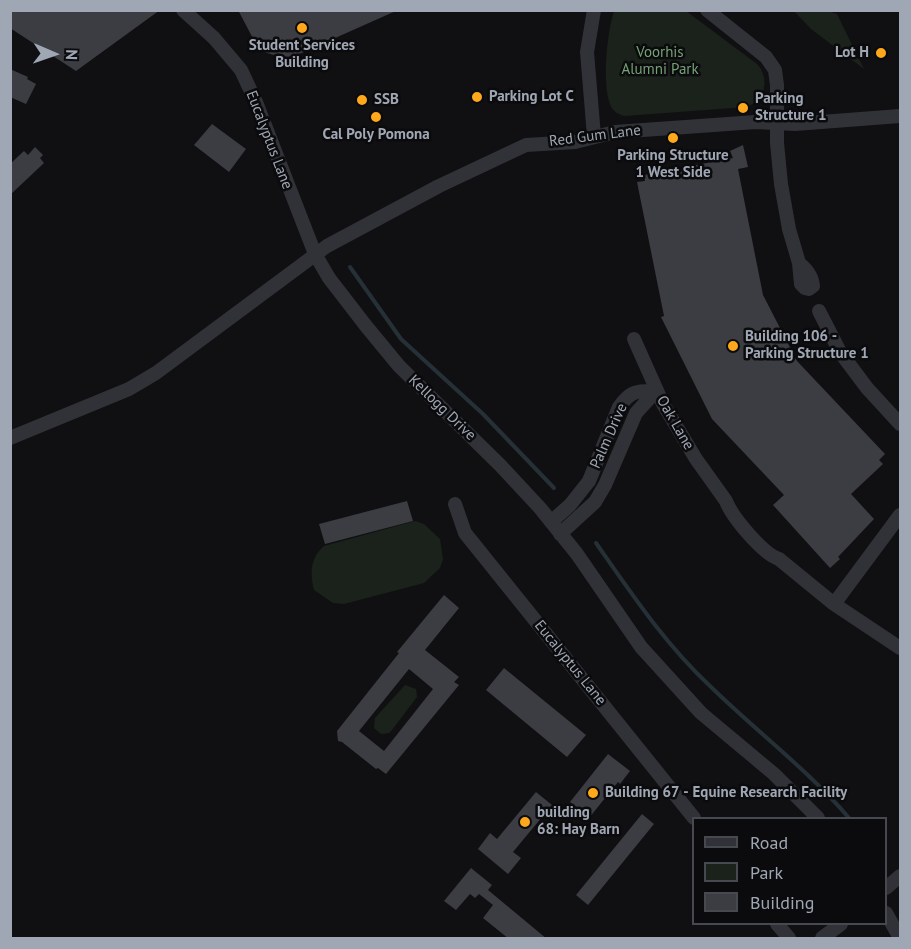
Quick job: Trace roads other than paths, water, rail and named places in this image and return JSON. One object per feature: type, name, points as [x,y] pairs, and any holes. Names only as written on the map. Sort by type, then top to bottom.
[{"type":"street","name":"Eucalyptus Lane","points":[[183,10],[231,56],[245,79],[315,254]]},
{"type":"street","points":[[594,10],[587,52],[594,136]]},
{"type":"street","points":[[707,10],[771,63],[777,77],[781,184],[789,228],[799,263]]},
{"type":"street","name":"Red Gum Lane","points":[[315,254],[339,238],[526,145],[576,142],[619,132],[756,122],[795,124],[900,116]]},
{"type":"street","points":[[10,438],[129,389],[156,373],[315,254]]},
{"type":"street","name":"Kellogg Drive","points":[[315,254],[329,278],[399,366],[500,465],[551,522],[641,647],[701,713],[774,774],[816,817]]},
{"type":"street","points":[[819,311],[840,352],[867,388],[900,424]]},
{"type":"street","name":"Oak Lane","points":[[634,339],[656,391],[696,459],[726,501],[735,506],[755,527],[776,551],[779,559],[834,604],[900,648]]},
{"type":"street","name":"Palm Drive","points":[[551,522],[570,505],[589,481],[620,407],[626,398],[635,391],[656,391]]},
{"type":"street","name":"Palm Drive","points":[[560,534],[595,502],[605,485],[636,413],[656,391]]},
{"type":"street","name":"Eucalyptus Lane","points":[[455,504],[465,533],[692,817]]},
{"type":"street","points":[[834,604],[900,515]]},
{"type":"street","points":[[887,886],[900,876]]},
{"type":"street","points":[[887,916],[900,938]]},
{"type":"street","points":[[778,925],[789,939]]},
{"type":"street","points":[[822,939],[840,925]]},
{"type":"waterway","points":[[350,267],[401,339],[483,414],[554,488]]},
{"type":"waterway","points":[[596,543],[649,618],[678,653],[727,703],[816,783],[848,817]]},
{"type":"place","name":"Student Services Building","points":[[302,28]]},
{"type":"place","name":"Lot H","points":[[881,53]]},
{"type":"place","name":"Parking Lot C","points":[[477,97]]},
{"type":"place","name":"SSB","points":[[362,100]]},
{"type":"place","name":"Parking Structure 1","points":[[743,108]]},
{"type":"place","name":"Cal Poly Pomona","points":[[376,117]]},
{"type":"place","name":"Parking Structure 1 West Side","points":[[673,138]]},
{"type":"place","name":"Building 106 - Parking Structure 1","points":[[733,346]]},
{"type":"place","name":"Building 67 - Equine Research Facility","points":[[593,793]]},
{"type":"place","name":"building 68: Hay Barn","points":[[525,822]]},
{"type":"park label","name":"Voorhis Alumni Park","points":[[660,62]]}]
